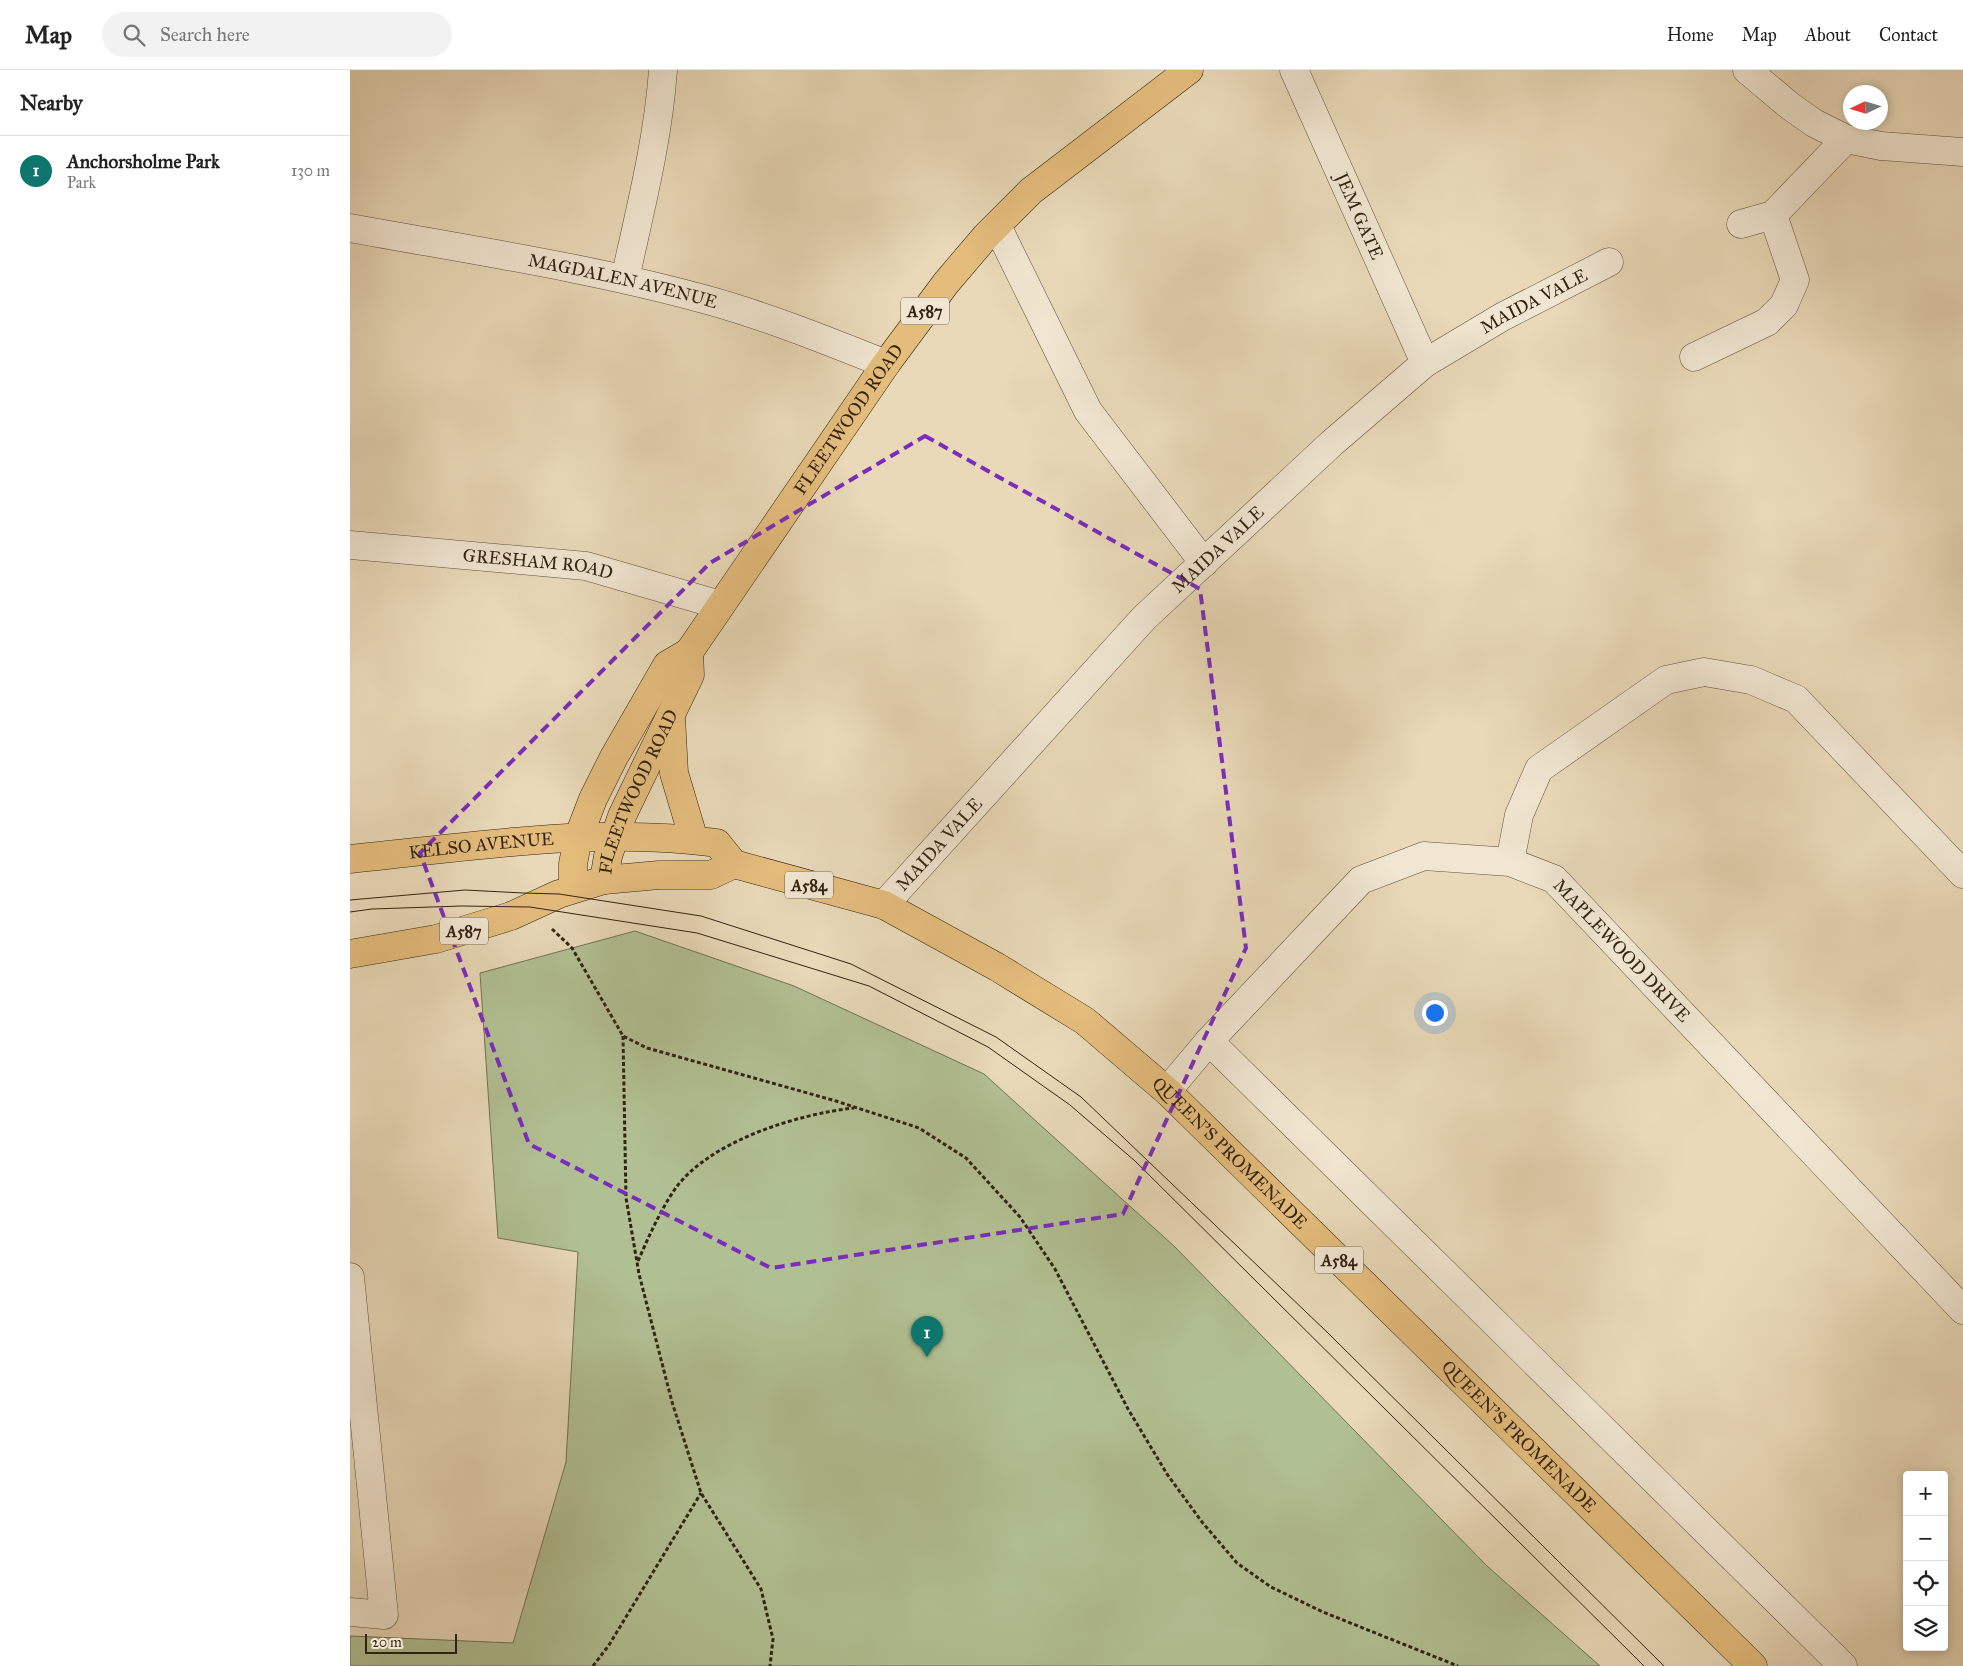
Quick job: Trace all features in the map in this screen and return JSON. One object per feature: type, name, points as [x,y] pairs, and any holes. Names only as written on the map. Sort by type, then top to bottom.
[{"type":"main road","name":"FLEETWOOD ROAD","points":[[578,838],[593,798],[638,714],[667,665],[689,652],[886,364],[946,284],[1031,191],[1189,70]]},
{"type":"main road","name":"FLEETWOOD ROAD","points":[[350,954],[436,939],[503,919],[573,889],[604,880],[608,856],[622,816],[690,674],[689,652]]},
{"type":"main road","points":[[670,713],[674,773],[694,840]]},
{"type":"main road","points":[[604,880],[659,875],[711,875],[734,864],[717,843],[694,840],[614,837]]},
{"type":"main road","name":"KELSO AVENUE","points":[[350,858],[578,838],[614,837]]},
{"type":"main road","points":[[573,889],[574,852],[578,838]]},
{"type":"main road","name":"QUEEN'S PROMENADE","points":[[734,864],[884,905],[997,967],[1085,1021],[1167,1091],[1753,1666]]},
{"type":"street","points":[[625,279],[652,157],[663,70]]},
{"type":"street","name":"JEM GATE","points":[[1294,70],[1425,363]]},
{"type":"street","points":[[1752,72],[1814,123],[1846,139],[1881,146],[1963,152]]},
{"type":"street","points":[[1741,224],[1773,215],[1846,139]]},
{"type":"street","points":[[1694,357],[1767,322],[1784,305],[1795,280],[1773,215]]},
{"type":"street","points":[[997,226],[1088,411],[1204,562]]},
{"type":"street","name":"MAGDALEN AVENUE","points":[[350,228],[625,279],[712,301],[780,323],[886,364]]},
{"type":"street","name":"MAIDA VALE","points":[[884,905],[1144,618],[1332,443],[1425,363],[1502,317],[1609,262]]},
{"type":"street","name":"GRESHAM ROAD","points":[[350,544],[586,566],[720,605]]},
{"type":"street","points":[[1510,862],[1519,815],[1539,769],[1666,680],[1704,672],[1751,680],[1796,699],[1963,874]]},
{"type":"street","name":"MAPLEWOOD DRIVE","points":[[1167,1091],[1209,1041],[1361,880],[1424,856],[1510,862],[1554,879],[1963,1310]]},
{"type":"street","points":[[1209,1041],[1843,1666]]},
{"type":"street","points":[[350,1277],[384,1615],[350,1612]]},
{"type":"path","points":[[530,907],[572,948],[623,1036],[626,1198],[638,1261],[672,1402],[701,1493],[761,1589],[773,1638],[770,1666]]},
{"type":"path","points":[[623,1036],[647,1048],[919,1128],[966,1158],[1020,1217],[1054,1269],[1128,1409],[1166,1474],[1202,1522],[1237,1563],[1271,1587],[1323,1612],[1458,1666]]},
{"type":"path","points":[[638,1261],[659,1217],[676,1188],[704,1162],[724,1148],[770,1128],[828,1110],[856,1108]]},
{"type":"path","points":[[593,1666],[609,1645],[701,1493]]},
{"type":"highlighted area","points":[[925,436],[1200,589],[1246,948],[1123,1214],[771,1268],[529,1144],[420,853],[710,563]]},
{"type":"green space","points":[[635,931],[794,986],[984,1074],[1175,1247],[1487,1566],[1600,1666],[350,1666],[350,1636],[513,1643],[566,1462],[578,1252],[498,1238],[480,973]]},
{"type":"tram line","points":[[350,900],[465,890],[559,894],[701,916],[851,964],[996,1037],[1081,1097],[1328,1333],[1664,1666]]},
{"type":"tram line","points":[[350,912],[372,909],[461,906],[530,907],[697,933],[869,986],[988,1047],[1070,1105],[1135,1161],[1644,1666]]},
{"type":"place","name":"Anchorsholme Park","points":[[927,1357]]}]
